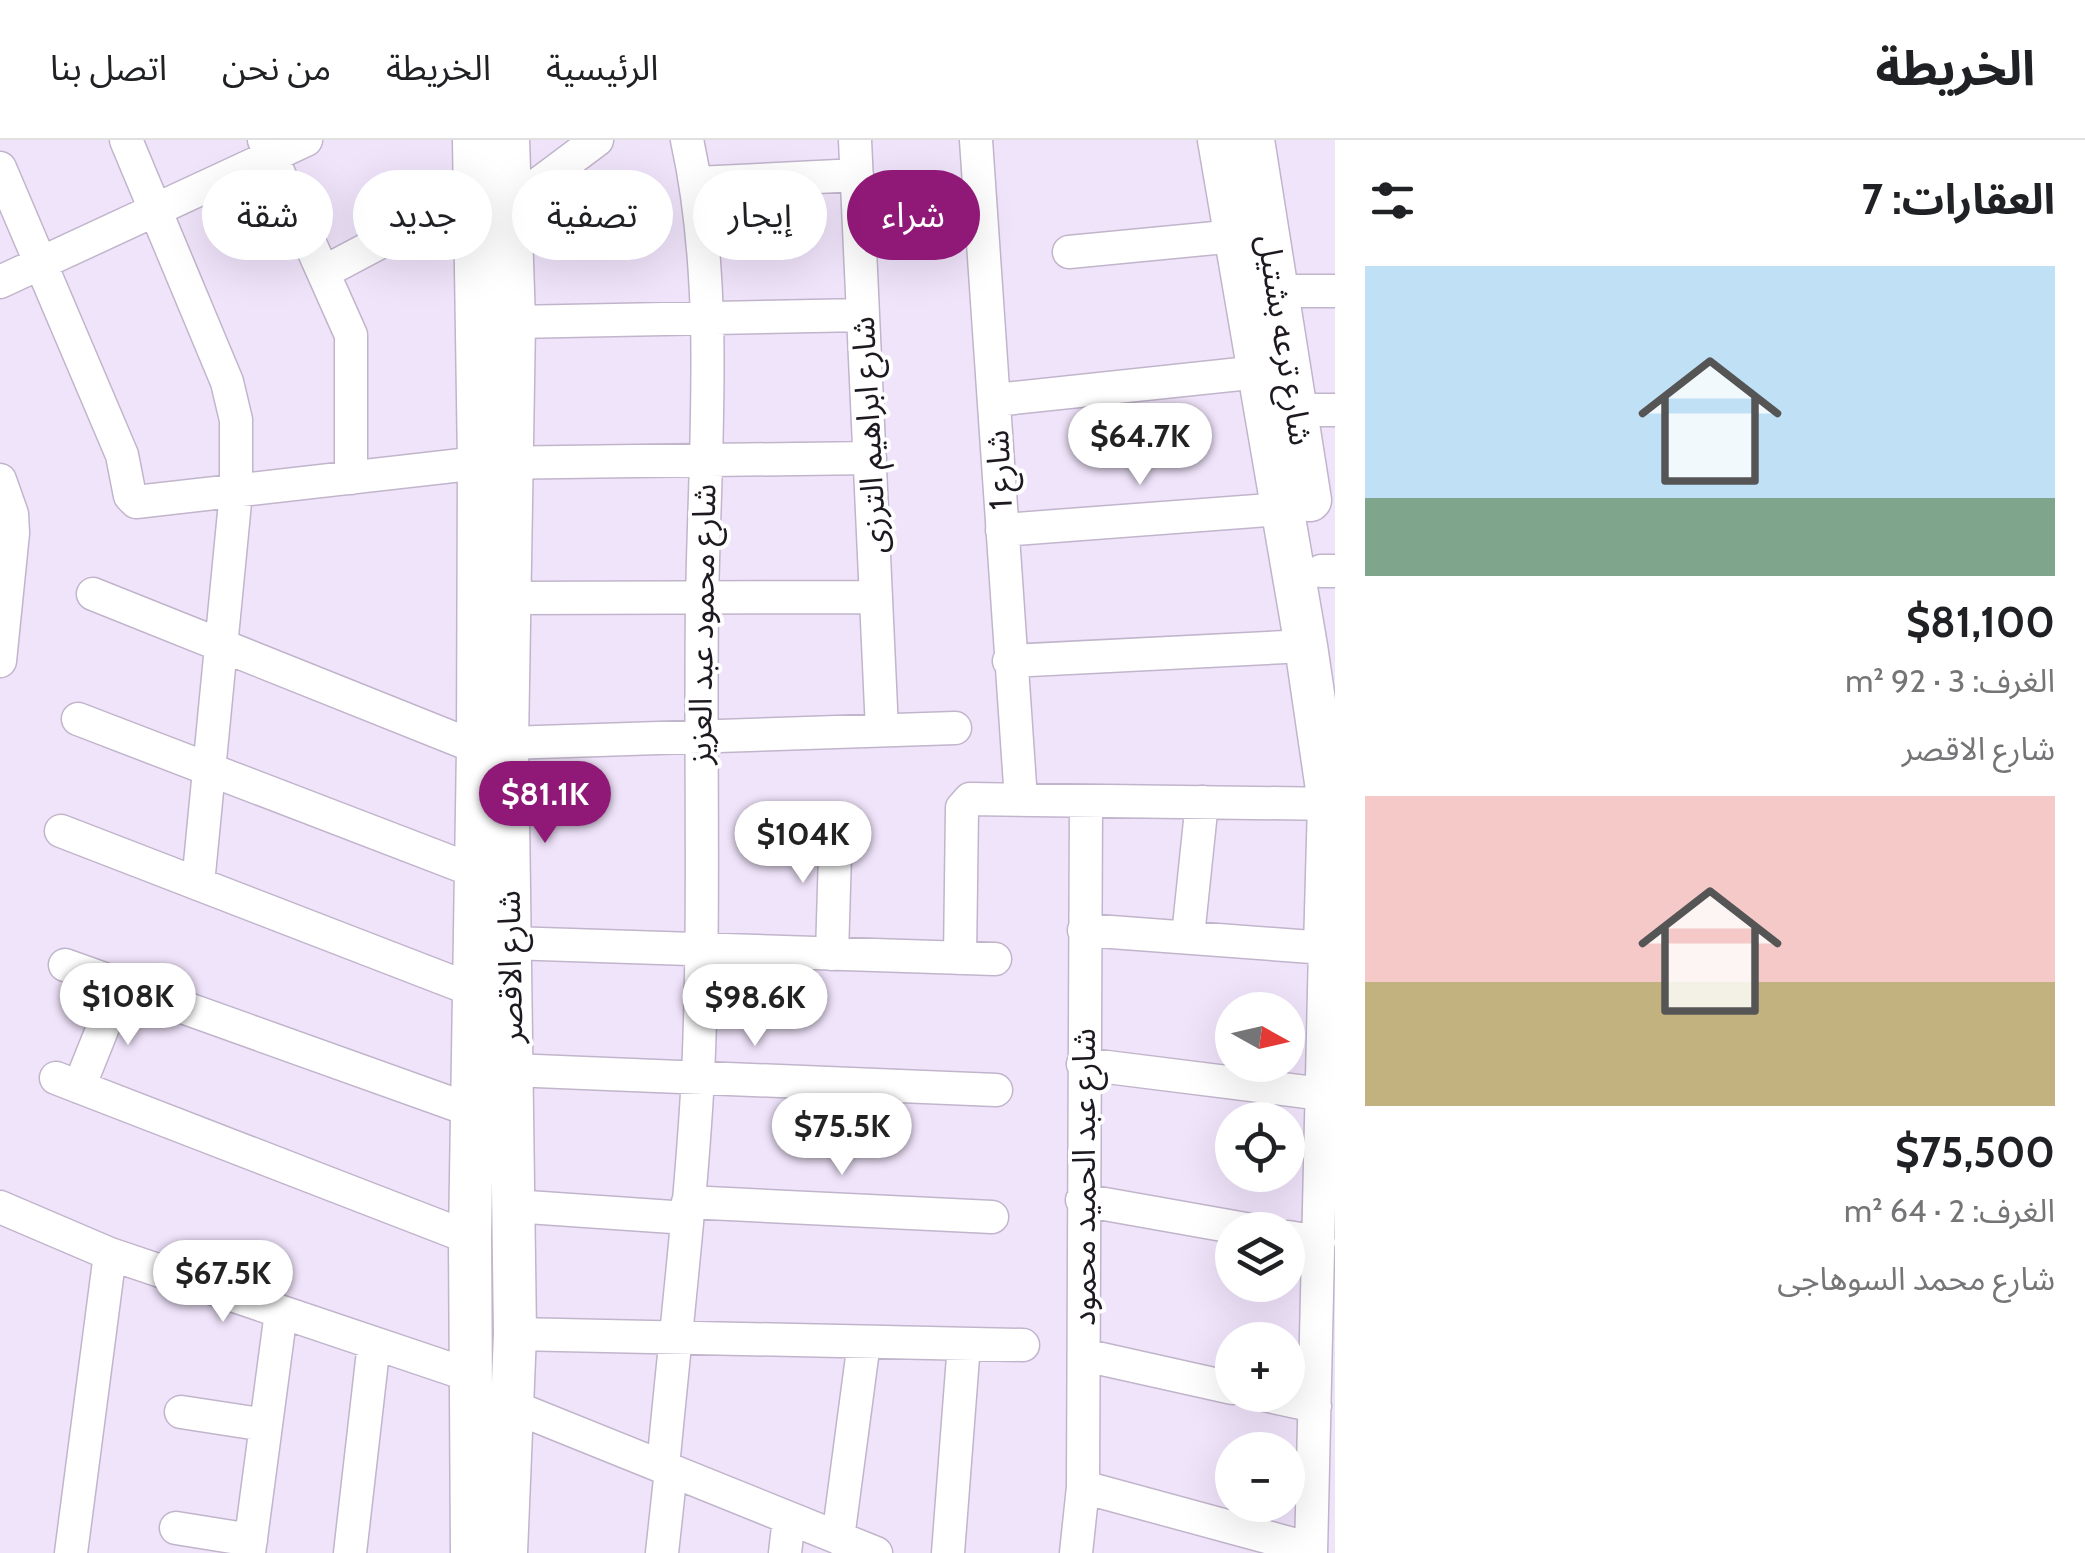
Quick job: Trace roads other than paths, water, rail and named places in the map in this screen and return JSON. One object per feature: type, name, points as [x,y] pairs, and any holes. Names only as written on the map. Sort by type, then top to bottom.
[{"type":"street","points":[[126,140],[233,401],[236,420],[236,492],[198,884]]},
{"type":"street","points":[[0,282],[156,210],[268,148],[306,140]]},
{"type":"street","name":"شارع الاقصر","points":[[474,140],[483,170]]},
{"type":"street","name":"شارع الاقصر","points":[[506,1553],[514,1407],[512,1070],[510,943],[493,745],[492,198],[508,140]]},
{"type":"street","points":[[492,198],[596,140]]},
{"type":"street","name":"شارع محمود عبد العزيز","points":[[687,140],[694,170]]},
{"type":"street","name":"شارع ابراهيم الترزى","points":[[855,140],[857,170]]},
{"type":"street","name":"شارع 1","points":[[976,140],[1021,800]]},
{"type":"street","name":"شارع ترعه بشتيل","points":[[1219,140],[1282,509],[1320,652]]},
{"type":"street","name":"شارع ترعه بشتيل","points":[[1253,140],[1277,290],[1316,410],[1328,571],[1320,652],[1332,804],[1322,1094],[1328,1155],[1305,1232]]},
{"type":"street","points":[[268,148],[348,324],[353,347],[351,478]]},
{"type":"street","points":[[0,168],[122,455],[130,496],[136,502],[495,462],[870,458]]},
{"type":"street","name":"شارع الاقصر","points":[[472,1553],[470,1238],[476,872],[510,598],[495,462],[514,322],[492,198]]},
{"type":"street","points":[[1069,252],[1236,236]]},
{"type":"street","points":[[324,272],[353,259]]},
{"type":"street","name":"شارع محمود عبد العزيز","points":[[662,1553],[698,1078],[702,950],[700,736],[706,318],[702,260]]},
{"type":"street","name":"شارع ابراهيم الترزى","points":[[861,260],[882,730]]},
{"type":"street","points":[[1277,290],[1335,290]]},
{"type":"street","points":[[514,322],[863,315]]},
{"type":"street","points":[[995,400],[1259,372]]},
{"type":"street","points":[[0,480],[14,533],[0,662]]},
{"type":"street","points":[[1002,530],[1282,509]]},
{"type":"street","points":[[93,594],[222,646],[493,745],[954,728]]},
{"type":"street","points":[[510,598],[876,597]]},
{"type":"street","points":[[1009,662],[1320,652]]},
{"type":"street","points":[[78,719],[476,872]]},
{"type":"street","points":[[960,958],[964,803],[970,798],[1332,804]]},
{"type":"street","name":"شارع عبد الحميد محمود","points":[[1076,1553],[1083,1487],[1086,801]]},
{"type":"street","points":[[1188,936],[1202,802]]},
{"type":"street","points":[[832,954],[836,820]]},
{"type":"street","points":[[60,831],[474,990]]},
{"type":"street","points":[[1084,930],[1330,949]]},
{"type":"street","points":[[510,943],[996,960]]},
{"type":"street","points":[[65,965],[474,1111]]},
{"type":"street","points":[[120,985],[67,1082],[470,1238]]},
{"type":"street","points":[[1083,1064],[1322,1094]]},
{"type":"street","points":[[512,1070],[996,1090]]},
{"type":"street","points":[[1082,1200],[1215,1224]]},
{"type":"street","points":[[513,1206],[992,1217]]},
{"type":"street","points":[[0,1207],[110,1254],[472,1376]]},
{"type":"street","name":"شارع ترعه بشتيل","points":[[1305,1243],[1327,1285],[1317,1540]]},
{"type":"street","points":[[70,1553],[110,1254]]},
{"type":"street","points":[[176,1528],[250,1546],[281,1312]]},
{"type":"street","points":[[514,1334],[1023,1345]]},
{"type":"street","points":[[514,1407],[860,1548],[864,1342]]},
{"type":"street","points":[[350,1553],[374,1343]]},
{"type":"street","points":[[948,1553],[964,1344]]},
{"type":"street","points":[[1084,1355],[1215,1384]]},
{"type":"street","points":[[181,1412],[266,1425]]},
{"type":"street","points":[[1083,1487],[1317,1540]]},
{"type":"street","points":[[785,1553],[788,1518]]}]
